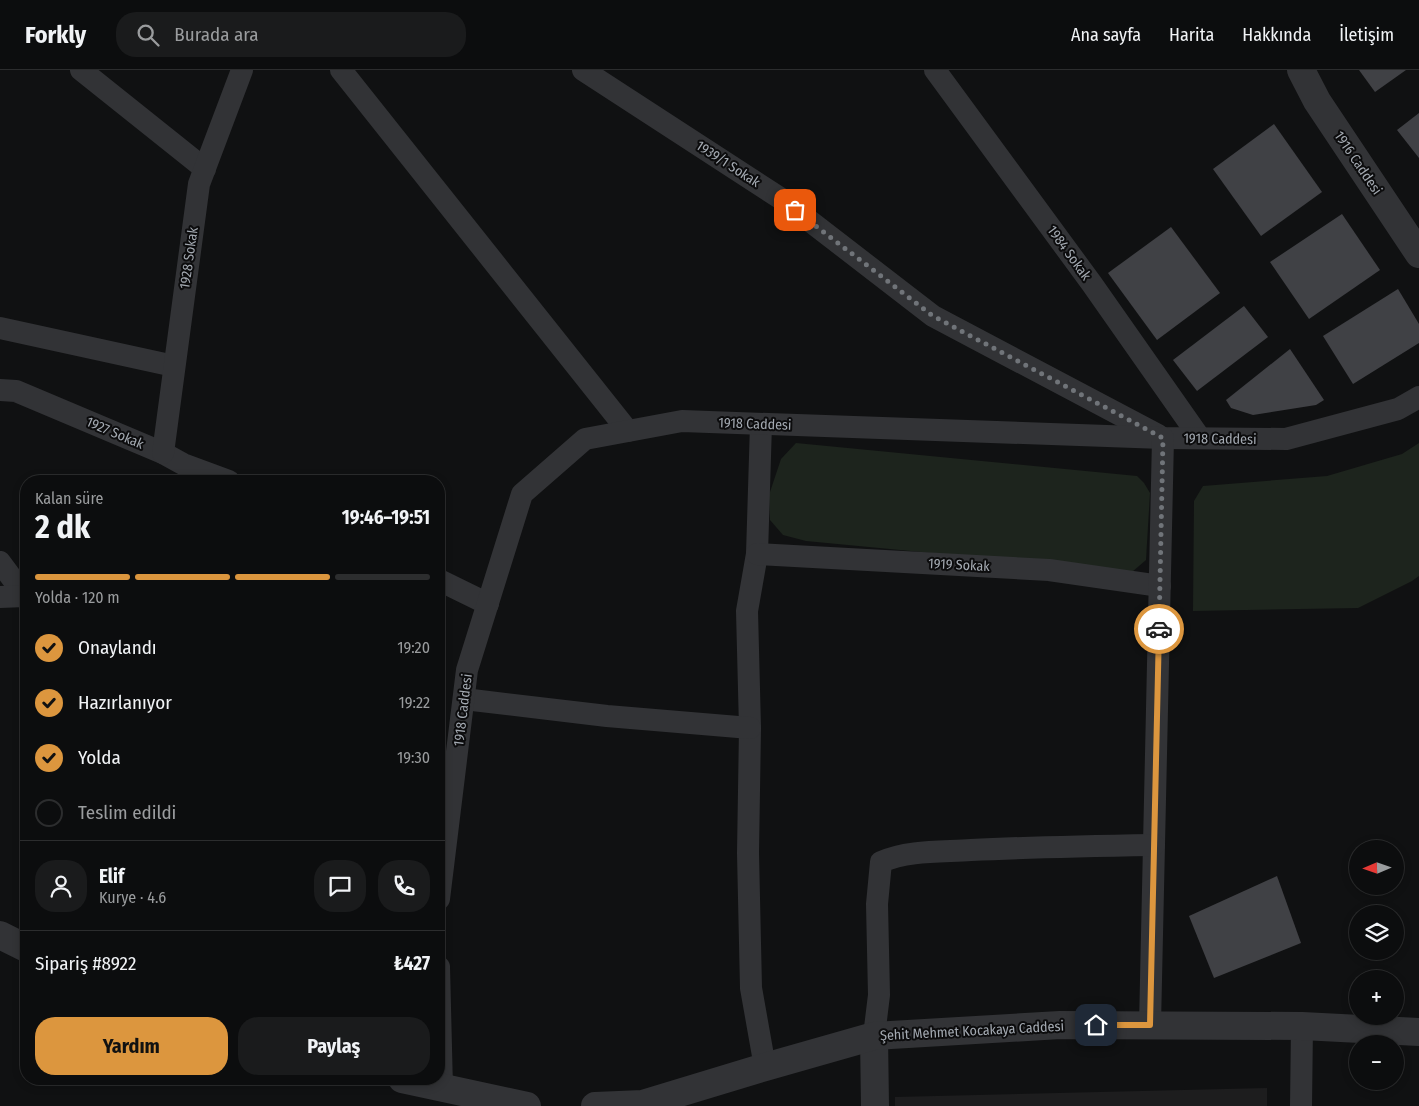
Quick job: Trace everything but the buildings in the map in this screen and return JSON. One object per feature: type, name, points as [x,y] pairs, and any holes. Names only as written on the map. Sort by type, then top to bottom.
[{"type":"street","points":[[81,70],[205,169]]},
{"type":"street","name":"1928 Sokak","points":[[163,453],[200,184],[242,70]]},
{"type":"street","points":[[341,70],[628,431]]},
{"type":"street","name":"1984 Sokak","points":[[935,70],[1092,284],[1200,438]]},
{"type":"street","name":"1916 Caddesi","points":[[1301,70],[1317,101],[1419,254]]},
{"type":"street","name":"1939/1 Sokak","points":[[597,74],[780,198],[933,316],[1163,438]]},
{"type":"street","points":[[0,328],[174,366]]},
{"type":"street","name":"1927 Sokak","points":[[0,390],[16,391],[163,453],[181,472],[197,475]]},
{"type":"street","name":"1918 Caddesi","points":[[445,812],[468,670],[522,494],[585,439],[682,421],[1163,438],[1286,439],[1398,408],[1419,397]]},
{"type":"street","points":[[761,424],[757,554],[747,611],[750,728],[748,853],[752,988],[765,1067]]},
{"type":"street","points":[[1150,1025],[1163,438]]},
{"type":"street","name":"1919 Sokak","points":[[757,554],[1049,570],[1160,586]]},
{"type":"street","points":[[0,562],[20,588]]},
{"type":"street","points":[[445,583],[488,604]]},
{"type":"street","points":[[0,597],[20,596]]},
{"type":"street","points":[[464,699],[606,716],[750,728]]},
{"type":"street","points":[[875,1106],[874,1036],[879,995],[877,904],[881,862],[896,856],[928,852],[1024,847],[1154,845]]},
{"type":"street","points":[[0,935],[20,945]]},
{"type":"street","name":"Şehit Mehmet Kocakaya Caddesi","points":[[595,1106],[643,1104],[874,1036],[1060,1025],[1302,1026],[1419,1032]]},
{"type":"street","points":[[1301,1106],[1302,1026]]},
{"type":"street","points":[[429,1085],[527,1106]]},
{"type":"shaded area","points":[[796,443],[1137,476],[1150,493],[1146,560],[1132,572],[806,541],[783,535],[770,520],[769,495],[781,459]]},
{"type":"shaded area","points":[[1419,443],[1419,576],[1358,608],[1193,611],[1194,501],[1203,486],[1327,476],[1402,454]]},
{"type":"shaded area","points":[[1267,1088],[1267,1106],[895,1106],[895,1097]]},
{"type":"way so far","points":[[795,210],[933,316],[1163,438],[1159,629]]},
{"type":"route","points":[[1096,1025],[1150,1025],[1159,629]]}]
